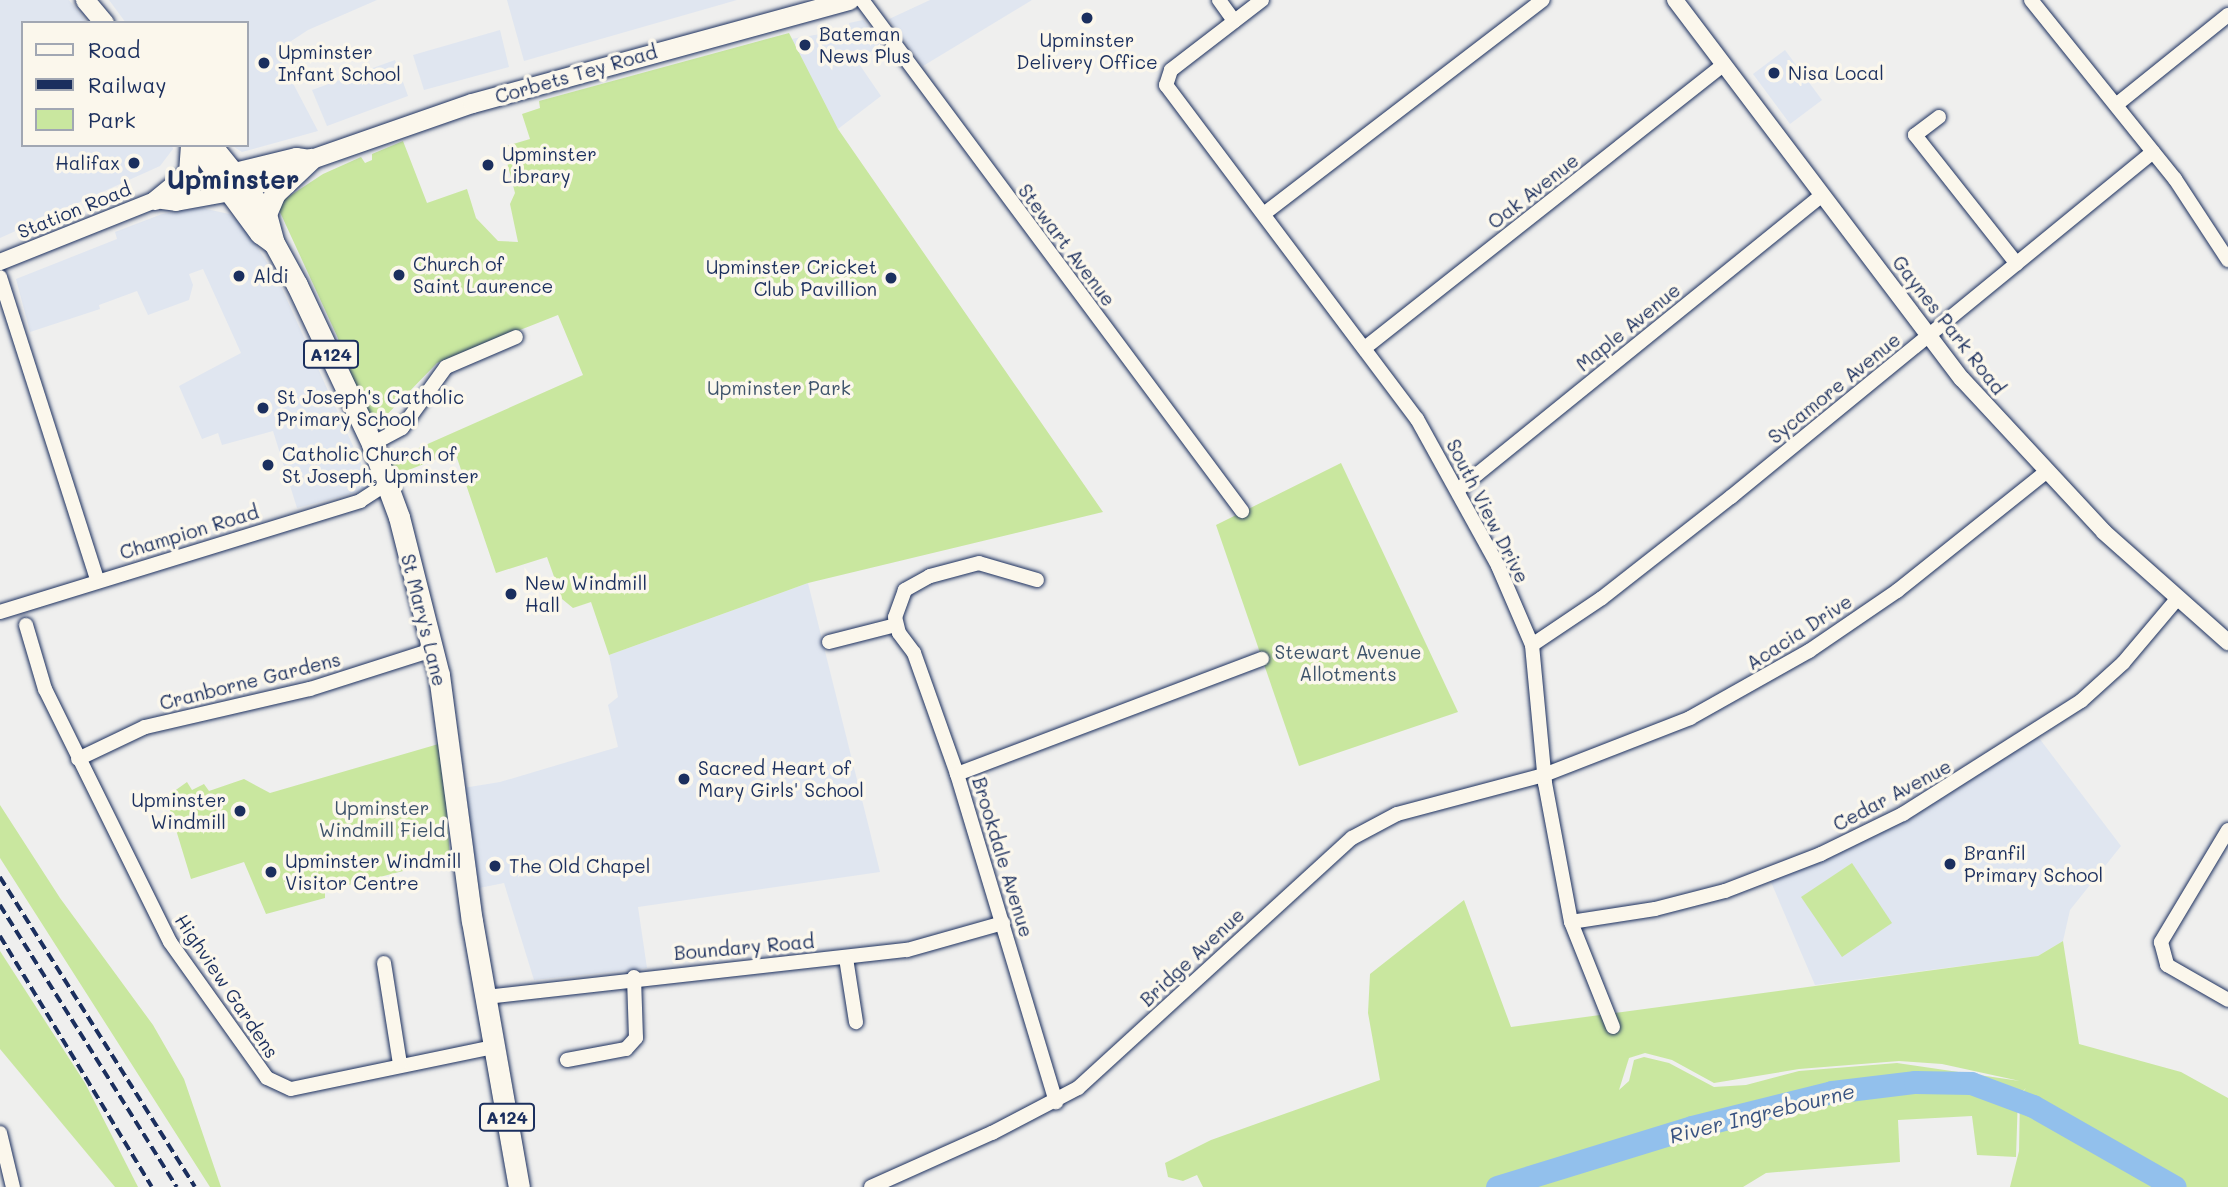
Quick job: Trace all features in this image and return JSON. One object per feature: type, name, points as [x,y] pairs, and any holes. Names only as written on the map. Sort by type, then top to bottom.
[{"type":"main road","points":[[85,0],[102,21]]},
{"type":"main road","name":"Corbets Tey Road","points":[[233,182],[300,168],[309,159],[472,103],[849,0]]},
{"type":"main road","points":[[160,199],[188,173],[190,147]]},
{"type":"main road","name":"St Mary's Lane","points":[[198,147],[266,214]]},
{"type":"main road","name":"St Mary's Lane","points":[[213,147],[260,233],[274,243],[318,326],[372,444],[435,649],[493,1047],[519,1187]]},
{"type":"main road","points":[[274,243],[266,214],[275,193],[309,159]]},
{"type":"street","name":"Stewart Avenue","points":[[862,0],[1242,511]]},
{"type":"street","points":[[1219,0],[1234,21],[1262,0]]},
{"type":"street","points":[[1265,213],[1543,0]]},
{"type":"street","name":"Gaynes Park Road","points":[[1675,0],[1929,336],[2046,472],[2177,599],[2228,642]]},
{"type":"street","points":[[2031,0],[2153,152],[2228,260]]},
{"type":"street","points":[[2116,105],[2228,15]]},
{"type":"street","name":"South View Drive","points":[[1234,21],[1171,69],[1166,85],[1366,347],[1459,489],[1532,645],[1544,775],[1571,922],[1612,1027]]},
{"type":"street","name":"Oak Avenue","points":[[1366,347],[1724,64]]},
{"type":"street","points":[[1939,117],[1915,135],[2017,264]]},
{"type":"street","name":"Sycamore Avenue","points":[[1532,645],[1602,598],[2153,152]]},
{"type":"street","name":"Station Road","points":[[0,262],[160,199],[176,203],[233,182]]},
{"type":"street","name":"Maple Avenue","points":[[1459,489],[1822,195]]},
{"type":"street","points":[[0,277],[97,580]]},
{"type":"street","points":[[372,444],[402,428],[446,367],[516,337]]},
{"type":"street","name":"Acacia Drive","points":[[1544,775],[1690,718],[1799,657],[1897,591],[2046,472]]},
{"type":"street","name":"Champion Road","points":[[0,612],[360,501],[386,484]]},
{"type":"street","points":[[957,774],[914,653],[896,625],[905,590],[930,576],[979,563],[1037,580]]},
{"type":"street","name":"Cedar Avenue","points":[[1571,922],[1655,909],[1725,891],[1821,854],[1903,814],[2081,701],[2123,663],[2177,599]]},
{"type":"street","name":"Highview Gardens","points":[[26,625],[45,689],[170,942],[267,1078],[290,1089],[400,1064],[493,1047]]},
{"type":"street","points":[[829,642],[896,625]]},
{"type":"street","name":"Cranborne Gardens","points":[[78,758],[145,727],[310,689],[435,649]]},
{"type":"street","name":"Brookdale Avenue","points":[[1056,1102],[957,774],[1262,659]]},
{"type":"street","name":"Bridge Avenue","points":[[871,1187],[1056,1102],[1093,1075],[1352,838],[1397,814],[1544,775]]},
{"type":"street","points":[[2228,830],[2161,942],[2167,965],[2228,1000]]},
{"type":"street","name":"Boundary Road","points":[[486,997],[634,977],[907,950],[1003,923]]},
{"type":"street","points":[[846,958],[856,1022]]},
{"type":"street","points":[[384,962],[400,1064]]},
{"type":"street","points":[[567,1060],[626,1049],[636,1038],[634,977]]},
{"type":"street","points":[[0,1133],[13,1187]]},
{"type":"shaded area","points":[[0,0],[69,0],[85,21],[21,21],[21,147],[173,149],[160,166],[0,238]]},
{"type":"shaded area","name":"Upminster Infant School","points":[[109,0],[377,0],[308,30],[276,51],[318,131],[242,152],[234,147],[248,147],[248,21],[125,21]]},
{"type":"shaded area","points":[[507,0],[737,0],[524,61]]},
{"type":"shaded area","points":[[930,0],[1032,0],[923,66],[889,19]]},
{"type":"shaded area","points":[[863,20],[882,44],[857,61],[881,96],[838,129],[791,39],[850,29],[849,23]]},
{"type":"shaded area","points":[[500,30],[509,67],[424,90],[413,55]]},
{"type":"shaded area","points":[[1785,50],[1822,100],[1790,124],[1753,74]]},
{"type":"shaded area","points":[[395,60],[408,96],[327,126],[312,90]]},
{"type":"shaded area","points":[[202,208],[229,214],[244,226],[278,280],[372,488],[297,508],[273,431],[222,445],[218,433],[202,439],[179,386],[241,353],[203,269],[189,274],[193,285],[189,300],[148,315],[137,291],[99,305],[100,309],[30,332],[16,279],[117,239],[115,232],[162,214]]},
{"type":"shaded area","name":"Sacred Heart of Mary Girls' School","points":[[808,583],[880,872],[638,907],[647,968],[534,980],[504,883],[479,888],[463,788],[500,782],[618,747],[608,705],[618,697],[609,655]]},
{"type":"shaded area","name":"Branfil Primary School","points":[[2036,734],[2121,846],[2070,910],[2063,941],[2038,956],[1815,985],[1768,875],[1821,854]]},
{"type":"green space","name":"Upminster Park","points":[[789,33],[838,129],[1103,512],[808,583],[609,655],[591,602],[573,608],[562,599],[547,557],[496,573],[455,452],[393,476],[387,462],[583,375],[558,315],[437,363],[372,430],[337,336],[279,210],[285,199],[323,174],[361,157],[365,163],[372,160],[372,154],[403,141],[427,203],[467,189],[476,218],[498,241],[518,242],[510,204],[515,193],[503,147],[530,139],[522,114],[540,108],[539,101]]},
{"type":"green space","name":"Stewart Avenue Allotments","points":[[1341,463],[1458,712],[1299,766],[1216,525]]},
{"type":"green space","name":"Upminster Windmill Field","points":[[442,743],[450,859],[325,891],[325,898],[266,914],[244,862],[191,879],[166,797],[187,782],[192,790],[204,784],[209,791],[244,779],[270,793]]},
{"type":"green space","points":[[0,805],[60,898],[153,1025],[184,1079],[221,1187],[210,1187],[0,858]]},
{"type":"green space","points":[[1852,863],[1892,923],[1842,957],[1801,897]]},
{"type":"green space","points":[[1464,900],[1511,1027],[2038,956],[2063,941],[2079,1044],[2181,1072],[2228,1098],[2228,1187],[2010,1187],[2019,1151],[2020,1096],[2026,1088],[2018,1096],[2016,1157],[1977,1155],[1972,1116],[1898,1120],[1900,1162],[1766,1173],[1743,1187],[1203,1187],[1197,1175],[1183,1181],[1168,1177],[1165,1163],[1211,1140],[1380,1080],[1368,1013],[1370,974]],"holes":[[[1645,1053],[1672,1060],[1714,1083],[1799,1069],[1899,1061],[1942,1064],[2020,1081],[1897,1063],[1799,1071],[1746,1085],[1714,1087],[1669,1063],[1644,1057],[1634,1060],[1629,1081],[1619,1090],[1629,1058]]]},
{"type":"green space","points":[[0,951],[85,1083],[138,1187],[115,1187],[0,1049]]},
{"type":"waterway","name":"River Ingrebourne","points":[[1497,1187],[1692,1127],[1832,1092],[1915,1082],[1971,1083],[2033,1106],[2175,1187]]},
{"type":"railway","points":[[0,877],[195,1187]]},
{"type":"railway","points":[[0,905],[177,1187]]},
{"type":"railway","points":[[0,936],[152,1187]]},
{"type":"place","name":"Upminster Delivery Office","points":[[1087,18]]},
{"type":"place","name":"Bateman News Plus","points":[[805,45]]},
{"type":"place","name":"Upminster Infant School","points":[[264,63]]},
{"type":"place","name":"Nisa Local","points":[[1774,73]]},
{"type":"place","name":"Halifax","points":[[134,163]]},
{"type":"place","name":"Upminster Library","points":[[488,165]]},
{"type":"place","name":"Church of Saint Laurence","points":[[399,275]]},
{"type":"place","name":"Aldi","points":[[239,276]]},
{"type":"place","name":"Upminster Cricket Club Pavillion","points":[[891,278]]},
{"type":"place","name":"St Joseph's Catholic Primary School","points":[[263,408]]},
{"type":"place","name":"Catholic Church of St Joseph, Upminster","points":[[268,465]]},
{"type":"place","name":"New Windmill Hall","points":[[511,594]]},
{"type":"place","name":"Sacred Heart of Mary Girls' School","points":[[684,779]]},
{"type":"place","name":"Upminster Windmill","points":[[240,811]]},
{"type":"place","name":"Branfil Primary School","points":[[1950,864]]},
{"type":"place","name":"The Old Chapel","points":[[495,866]]},
{"type":"place","name":"Upminster Windmill Visitor Centre","points":[[271,872]]},
{"type":"district","name":"Upminster","points":[[233,180]]}]
